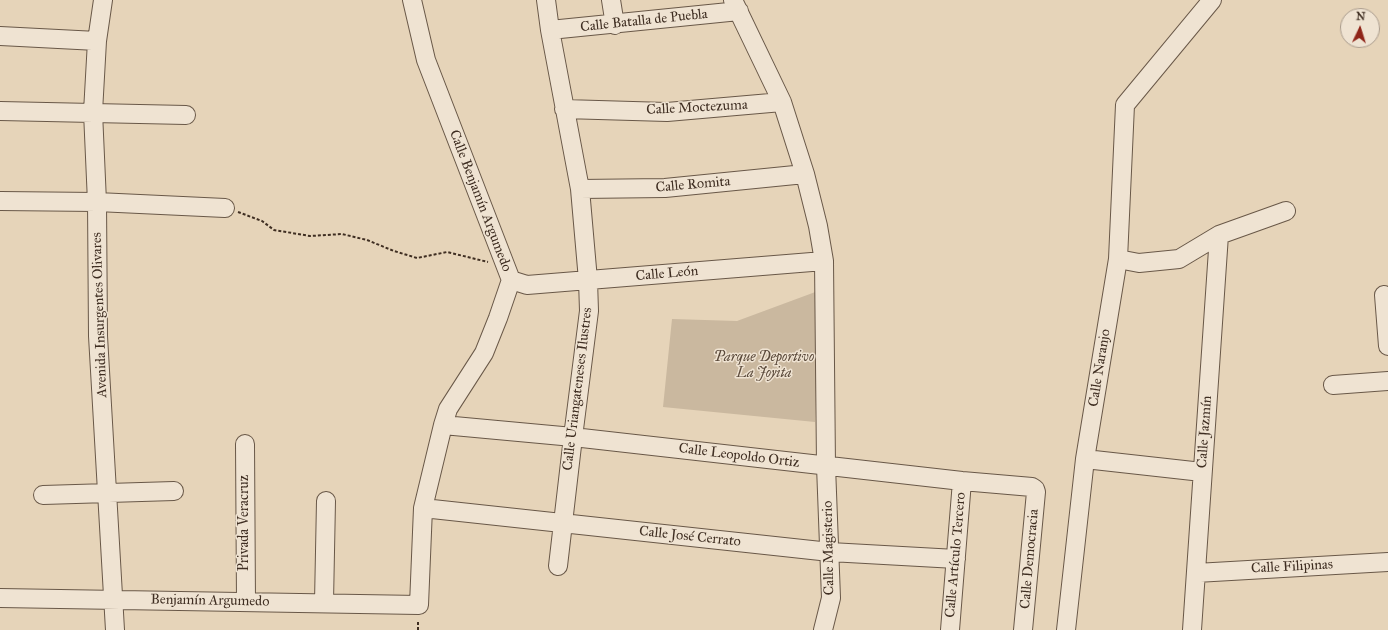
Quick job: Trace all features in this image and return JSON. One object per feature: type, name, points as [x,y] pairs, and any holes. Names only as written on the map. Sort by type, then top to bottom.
[{"type":"street","name":"Avenida Insurgentes Olivares","points":[[103,0],[97,41],[93,112],[97,202],[98,336],[115,630]]},
{"type":"street","name":"Calle Benjamín Argumedo","points":[[412,0],[426,60],[511,280],[484,353],[448,409],[443,425],[424,508],[419,605]]},
{"type":"street","name":"Calle Uriangateneses Ilustres","points":[[546,0],[564,109],[580,189],[588,280],[589,311],[562,523],[558,566]]},
{"type":"street","points":[[611,0],[615,25]]},
{"type":"street","name":"Calle Naranjo","points":[[1066,630],[1085,459],[1118,259],[1125,105],[1212,0]]},
{"type":"street","name":"Calle Batalla de Puebla","points":[[550,30],[615,25],[736,6]]},
{"type":"street","name":"Calle Magisterio","points":[[736,6],[782,102],[805,174],[818,226],[824,261],[826,466],[831,598],[823,630]]},
{"type":"street","points":[[0,36],[97,41]]},
{"type":"street","name":"Calle Moctezuma","points":[[564,109],[667,112],[782,102]]},
{"type":"street","points":[[0,111],[186,115]]},
{"type":"street","name":"Calle Romita","points":[[580,189],[665,188],[805,174]]},
{"type":"street","points":[[0,201],[97,202],[225,208]]},
{"type":"street","points":[[1118,259],[1139,262],[1179,259],[1219,235],[1286,211]]},
{"type":"street","name":"Calle Jazmín","points":[[1192,630],[1219,235]]},
{"type":"street","name":"Calle León","points":[[511,280],[527,285],[824,261]]},
{"type":"street","points":[[1384,295],[1388,346]]},
{"type":"street","points":[[1333,385],[1388,381]]},
{"type":"street","name":"Calle Leopoldo Ortiz","points":[[443,425],[573,437],[962,481],[1032,487],[1035,489]]},
{"type":"street","name":"Privada Veracruz","points":[[245,444],[246,601]]},
{"type":"street","points":[[1085,459],[1202,472]]},
{"type":"street","name":"Calle Artículo Tercero","points":[[950,630],[962,481]]},
{"type":"street","name":"Calle Democracia","points":[[1023,630],[1035,489]]},
{"type":"street","points":[[43,495],[174,491]]},
{"type":"street","points":[[324,602],[326,501]]},
{"type":"street","name":"Calle José Cerrato","points":[[424,508],[830,552],[956,559]]},
{"type":"street","name":"Calle Filipinas","points":[[1196,573],[1388,562]]},
{"type":"street","name":"Benjamín Argumedo","points":[[0,598],[324,602],[419,605]]},
{"type":"path","points":[[225,208],[262,221],[274,230],[310,236],[342,234],[367,240],[394,251],[417,258],[447,252],[489,263],[505,263]]},
{"type":"green space","name":"Parque Deportivo La Joyita","points":[[818,291],[815,422],[663,407],[672,319],[737,321]]}]
